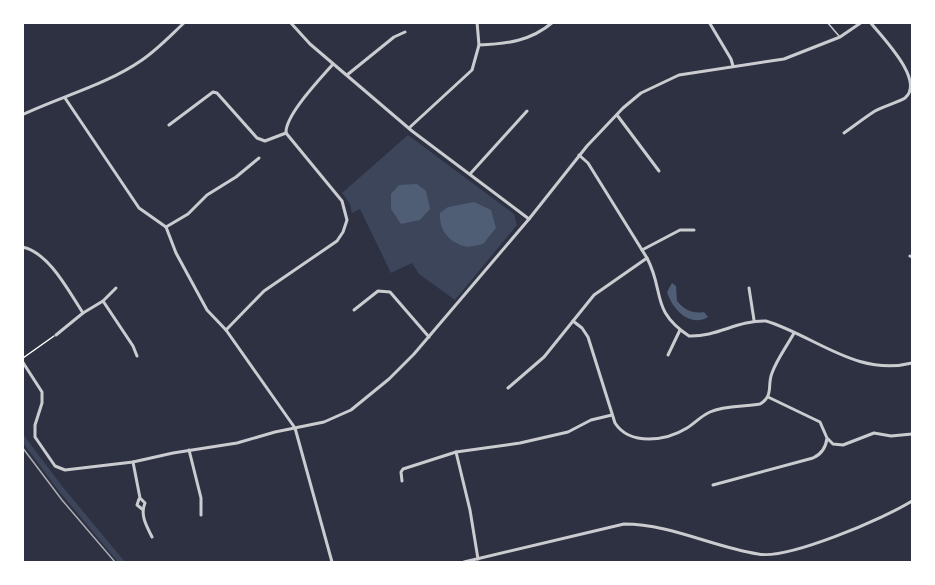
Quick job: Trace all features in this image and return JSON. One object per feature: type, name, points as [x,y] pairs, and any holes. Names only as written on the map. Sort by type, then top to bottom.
[{"type":"street","points":[[22,115],[65,98],[138,63],[185,22]]},
{"type":"street","points":[[290,22],[310,44],[409,128],[529,219]]},
{"type":"street","points":[[409,128],[466,77],[475,63],[479,45],[477,22]]},
{"type":"street","points":[[479,45],[517,42],[542,32],[553,22]]},
{"type":"street","points":[[709,22],[733,66]]},
{"type":"street","points":[[22,359],[42,392],[42,403],[35,425],[35,437],[55,466],[59,468],[70,470],[133,462],[237,443],[324,422],[351,410],[388,379],[429,337],[529,219],[579,155],[641,93],[679,75],[784,59],[840,37],[862,22]]},
{"type":"street","points":[[844,133],[874,112],[904,99],[909,93],[910,81],[907,70],[870,22]]},
{"type":"street","points":[[347,75],[394,37],[405,32]]},
{"type":"street","points":[[226,330],[264,291],[333,244],[345,226],[346,213],[342,201],[286,133],[287,125],[305,95],[334,63]]},
{"type":"street","points":[[169,126],[213,93],[217,93],[256,138],[265,141],[286,133]]},
{"type":"street","points":[[65,98],[139,208],[166,227],[176,253],[207,310],[226,330],[295,428],[332,562]]},
{"type":"street","points":[[470,174],[527,111]]},
{"type":"street","points":[[617,115],[659,171]]},
{"type":"street","points":[[579,155],[588,164],[647,258],[655,274],[661,307],[680,330],[689,336],[713,334],[754,320],[776,324],[839,355],[862,362],[893,366],[912,363]]},
{"type":"street","points":[[166,227],[188,214],[207,195],[236,177],[260,158]]},
{"type":"street","points":[[642,250],[675,232],[686,229],[694,230]]},
{"type":"street","points":[[22,247],[33,250],[44,258],[83,313]]},
{"type":"street","points":[[508,388],[544,357],[594,295],[647,258]]},
{"type":"street","points":[[56,335],[83,313],[103,301],[116,288]]},
{"type":"street","points":[[749,288],[754,320]]},
{"type":"street","points":[[354,310],[378,291],[390,292],[429,337]]},
{"type":"street","points":[[103,301],[133,346],[137,356]]},
{"type":"street","points":[[573,321],[588,337],[615,423],[623,432],[635,438],[649,439],[681,431],[711,412],[760,404],[768,397],[772,372],[794,333]]},
{"type":"street","points":[[668,355],[680,330]]},
{"type":"street","points":[[768,397],[820,422],[827,438],[833,444],[843,445],[874,434],[891,436],[912,434]]},
{"type":"street","points":[[402,481],[403,469],[456,452],[513,444],[568,432],[591,420],[612,415]]},
{"type":"street","points":[[713,485],[819,456],[824,450],[827,438]]},
{"type":"street","points":[[189,450],[201,498],[201,515]]},
{"type":"street","points":[[456,452],[470,510],[478,559]]},
{"type":"street","points":[[133,462],[140,498],[145,503],[142,509],[152,537]]},
{"type":"street","points":[[464,562],[624,524],[643,525],[752,553],[774,555],[872,522],[912,501]]},
{"type":"lane","points":[[827,22],[840,37]]},
{"type":"path","points":[[22,359],[56,335]]},
{"type":"shaded area","points":[[408,135],[514,214],[517,225],[455,300],[419,274],[412,263],[391,273],[360,209],[352,213],[350,204],[342,193]]},
{"type":"shaded area","points":[[417,184],[426,191],[430,209],[420,220],[401,224],[391,209],[391,194],[399,185]]},
{"type":"shaded area","points":[[474,202],[491,210],[496,228],[483,244],[466,247],[449,238],[441,224],[440,213],[448,207]]},
{"type":"shaded area","points":[[672,283],[676,286],[677,301],[680,304],[692,312],[704,312],[708,317],[695,320],[677,310],[667,292]]},
{"type":"shaded area","points":[[22,433],[62,486],[125,562],[118,562],[58,490],[23,443]]},
{"type":"railway","points":[[22,447],[62,500],[115,562]]}]
